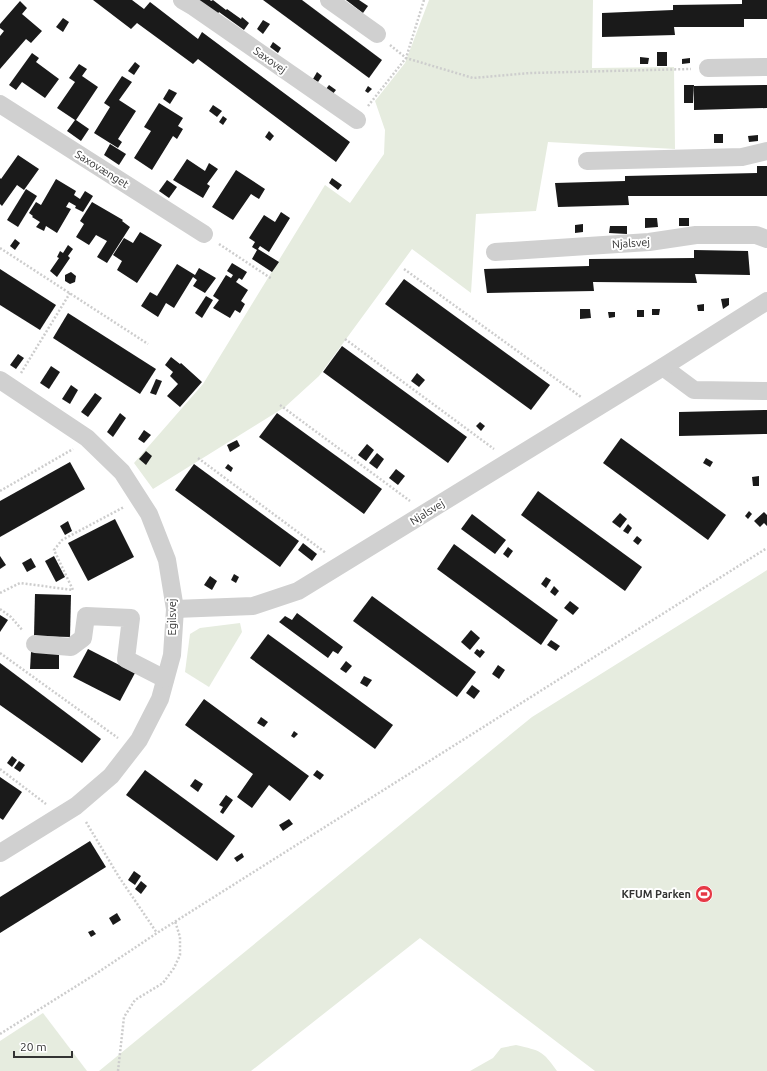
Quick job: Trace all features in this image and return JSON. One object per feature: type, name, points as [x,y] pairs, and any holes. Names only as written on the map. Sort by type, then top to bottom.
[{"type":"street","name":"Saxovej","points":[[182,0],[194,6],[357,120]]},
{"type":"street","points":[[329,0],[377,34]]},
{"type":"street","points":[[708,68],[767,67]]},
{"type":"street","name":"Saxovænget","points":[[0,104],[204,234]]},
{"type":"street","points":[[587,161],[742,157],[767,151]]},
{"type":"street","name":"Njalsvej","points":[[495,252],[649,242],[696,235],[756,235],[767,238]]},
{"type":"street","name":"Njalsvej","points":[[174,609],[253,606],[298,591],[663,367],[767,301]]},
{"type":"street","points":[[663,367],[694,390],[767,391]]},
{"type":"street","name":"Egilsvej","points":[[0,853],[76,806],[111,776],[139,740],[160,699],[172,655],[174,609],[167,560],[149,514],[122,472],[87,438],[6,384]]},
{"type":"street","points":[[35,644],[71,647],[83,638],[86,616],[131,618],[126,659],[165,679]]},
{"type":"path","points":[[357,120],[406,58],[424,0]]},
{"type":"path","points":[[406,58],[473,78],[530,73],[708,68]]},
{"type":"path","points":[[204,234],[272,279]]},
{"type":"path","points":[[0,248],[148,344]]},
{"type":"path","points":[[404,269],[596,408]]},
{"type":"path","points":[[6,384],[70,293]]},
{"type":"path","points":[[345,339],[510,461]]},
{"type":"path","points":[[280,405],[425,513]]},
{"type":"path","points":[[0,491],[74,449],[87,438]]},
{"type":"path","points":[[198,458],[342,564]]},
{"type":"path","points":[[0,593],[20,583],[73,590],[54,550],[62,540],[140,499]]},
{"type":"path","points":[[0,1034],[94,975],[156,933],[767,548]]},
{"type":"path","points":[[0,609],[11,618],[35,644]]},
{"type":"path","points":[[0,652],[132,749]]},
{"type":"path","points":[[0,769],[61,816]]},
{"type":"path","points":[[76,806],[119,877],[156,933]]},
{"type":"path","points":[[118,1071],[124,1017],[135,1000],[163,983],[174,968],[180,955],[180,937],[175,921]]},
{"type":"shaded area","points":[[429,0],[593,0],[592,68],[674,67],[675,149],[548,142],[536,211],[476,214],[471,293],[412,249],[319,376],[285,407],[153,489],[134,463],[203,384],[325,185],[350,203],[384,154],[385,130],[375,101],[405,63]]},
{"type":"shaded area","points":[[767,570],[767,1071],[595,1071],[420,938],[251,1071],[99,1071],[532,717]]},
{"type":"shaded area","points":[[240,623],[242,632],[209,687],[185,672],[190,634],[200,628]]},
{"type":"shaded area","points":[[43,1013],[87,1071],[0,1071],[0,1041]]},
{"type":"shaded area","points":[[516,1045],[540,1052],[548,1059],[557,1071],[470,1071],[493,1058],[501,1048]]},
{"type":"building","points":[[93,0],[132,0],[144,9],[150,2],[198,39],[202,32],[350,142],[336,162],[198,59],[193,64],[137,23],[131,29]]},
{"type":"building","points":[[196,0],[213,0],[226,10],[227,9],[241,19],[242,17],[249,23],[244,30],[219,12],[217,15]]},
{"type":"building","points":[[263,0],[302,0],[382,60],[369,78]]},
{"type":"building","points":[[346,0],[359,0],[368,6],[363,13]]},
{"type":"building","points":[[742,0],[767,0],[767,19],[744,19],[744,27],[674,27],[675,35],[602,37],[602,13],[673,10],[673,5],[742,4]]},
{"type":"building","points":[[20,1],[27,8],[22,14],[42,31],[31,43],[26,39],[0,69],[0,36],[4,31],[0,28],[0,24]]},
{"type":"building","points":[[63,18],[69,22],[63,32],[56,27]]},
{"type":"building","points":[[263,20],[270,24],[263,34],[257,29]]},
{"type":"building","points":[[273,42],[281,48],[278,53],[270,47]]},
{"type":"building","points":[[657,52],[667,52],[667,66],[657,66]]},
{"type":"building","points":[[32,53],[39,58],[36,62],[59,79],[45,98],[22,82],[16,90],[9,85]]},
{"type":"building","points":[[640,57],[649,58],[648,64],[640,64]]},
{"type":"building","points":[[690,58],[690,63],[682,64],[682,59]]},
{"type":"building","points":[[135,62],[140,66],[134,75],[128,71]]},
{"type":"building","points":[[79,64],[87,69],[82,76],[98,87],[76,120],[89,129],[81,141],[67,131],[75,120],[57,108],[75,82],[69,78]]},
{"type":"building","points":[[317,72],[322,76],[318,82],[313,79]]},
{"type":"building","points":[[122,76],[132,82],[119,100],[136,111],[118,139],[122,142],[118,148],[94,133],[110,107],[104,103]]},
{"type":"building","points":[[329,85],[336,90],[332,95],[326,89]]},
{"type":"building","points":[[684,85],[694,85],[693,103],[684,103]]},
{"type":"building","points":[[767,85],[767,108],[694,110],[694,86]]},
{"type":"building","points":[[368,86],[372,89],[368,93],[365,91]]},
{"type":"building","points":[[169,89],[177,93],[170,104],[163,99]]},
{"type":"building","points":[[159,103],[183,118],[178,126],[183,129],[177,139],[173,136],[152,170],[134,158],[151,131],[144,127]]},
{"type":"building","points":[[213,105],[222,111],[217,117],[209,111]]},
{"type":"building","points":[[223,116],[227,119],[223,125],[219,122]]},
{"type":"building","points":[[269,131],[274,136],[270,141],[265,137]]},
{"type":"building","points":[[714,134],[723,134],[723,143],[714,143]]},
{"type":"building","points":[[758,135],[758,141],[749,142],[748,136]]},
{"type":"building","points":[[110,144],[126,154],[119,165],[104,155]]},
{"type":"building","points":[[18,155],[39,169],[24,190],[17,185],[2,206],[0,204],[0,178],[1,179]]},
{"type":"building","points":[[187,159],[205,171],[209,163],[218,169],[207,184],[210,186],[203,198],[173,180]]},
{"type":"building","points":[[757,166],[767,166],[767,196],[628,196],[629,205],[558,207],[555,183],[625,181],[625,176],[757,173]]},
{"type":"building","points":[[236,170],[265,189],[259,199],[251,194],[233,220],[212,207]]},
{"type":"building","points":[[332,178],[342,185],[338,190],[329,183]]},
{"type":"building","points":[[56,179],[76,191],[74,195],[80,199],[85,191],[93,196],[83,212],[75,208],[76,206],[69,202],[66,207],[71,209],[57,233],[46,226],[44,231],[36,227],[40,222],[29,213],[36,202],[41,205]]},
{"type":"building","points":[[167,180],[177,187],[169,198],[159,191]]},
{"type":"building","points":[[26,189],[37,196],[18,227],[7,220]]},
{"type":"building","points":[[92,202],[123,220],[122,221],[130,227],[107,263],[97,257],[107,241],[96,235],[89,245],[76,237],[84,224],[80,221]]},
{"type":"building","points":[[281,212],[290,218],[269,252],[260,246],[258,249],[279,262],[272,272],[252,259],[257,250],[252,247],[255,242],[249,238],[264,215],[275,222]]},
{"type":"building","points":[[645,218],[657,218],[658,227],[645,228]]},
{"type":"building","points":[[679,218],[689,218],[689,226],[679,226]]},
{"type":"building","points":[[583,224],[583,232],[575,233],[575,225]]},
{"type":"building","points":[[610,226],[627,226],[627,234],[609,233]]},
{"type":"building","points":[[140,232],[162,245],[137,283],[117,270],[122,261],[113,255],[124,238],[133,243]]},
{"type":"building","points":[[15,239],[20,243],[15,250],[10,246]]},
{"type":"building","points":[[68,245],[73,249],[68,256],[70,258],[57,277],[50,271],[59,258],[57,257],[60,251],[63,253]]},
{"type":"building","points":[[694,250],[748,251],[750,275],[695,274],[697,283],[593,282],[594,291],[487,293],[484,269],[589,266],[589,259],[694,258]]},
{"type":"building","points":[[232,263],[247,272],[242,280],[239,278],[236,282],[248,290],[241,301],[245,304],[240,313],[235,310],[230,318],[213,308],[219,300],[213,296],[226,275],[231,278],[233,275],[227,271]]},
{"type":"building","points":[[177,264],[195,275],[199,268],[216,278],[205,293],[193,286],[197,280],[193,277],[174,308],[166,303],[158,317],[141,306],[150,292],[157,296]]},
{"type":"building","points":[[0,269],[56,305],[40,330],[0,305]]},
{"type":"building","points":[[71,272],[76,276],[75,282],[70,284],[65,281],[65,275]]},
{"type":"building","points":[[404,279],[550,385],[531,410],[385,304]]},
{"type":"building","points":[[206,296],[213,300],[202,318],[195,313]]},
{"type":"building","points":[[729,298],[729,305],[723,309],[721,299]]},
{"type":"building","points":[[704,304],[704,311],[698,311],[697,305]]},
{"type":"building","points":[[580,309],[590,309],[591,318],[580,319]]},
{"type":"building","points":[[652,309],[660,309],[659,315],[652,315]]},
{"type":"building","points":[[637,310],[644,310],[644,317],[637,317]]},
{"type":"building","points":[[608,312],[615,312],[615,317],[609,318]]},
{"type":"building","points":[[68,313],[156,369],[140,394],[53,338]]},
{"type":"building","points":[[342,346],[467,437],[448,463],[323,372]]},
{"type":"building","points":[[18,354],[24,358],[16,369],[10,365]]},
{"type":"building","points":[[171,357],[180,364],[181,363],[202,382],[180,407],[167,396],[178,384],[170,376],[173,372],[165,365]]},
{"type":"building","points":[[51,366],[60,372],[49,389],[40,383]]},
{"type":"building","points":[[417,373],[425,380],[419,387],[411,381]]},
{"type":"building","points":[[156,379],[162,381],[156,395],[150,393]]},
{"type":"building","points":[[71,385],[78,390],[70,404],[62,399]]},
{"type":"building","points":[[95,393],[102,398],[88,417],[81,412]]},
{"type":"building","points":[[767,410],[767,434],[679,436],[679,412]]},
{"type":"building","points":[[120,413],[126,418],[113,437],[107,432]]},
{"type":"building","points":[[277,413],[382,489],[364,514],[259,437]]},
{"type":"building","points":[[480,422],[485,426],[481,431],[476,426]]},
{"type":"building","points":[[144,430],[151,435],[144,443],[138,439]]},
{"type":"building","points":[[621,438],[726,515],[708,540],[603,463]]},
{"type":"building","points":[[237,440],[240,446],[230,452],[227,445]]},
{"type":"building","points":[[367,444],[374,450],[366,461],[358,455]]},
{"type":"building","points":[[146,451],[152,456],[146,465],[139,459]]},
{"type":"building","points":[[377,453],[384,459],[377,469],[369,463]]},
{"type":"building","points":[[706,458],[713,462],[710,467],[703,463]]},
{"type":"building","points":[[70,462],[85,489],[0,537],[0,501]]},
{"type":"building","points":[[194,464],[299,541],[280,567],[175,490]]},
{"type":"building","points":[[228,464],[233,468],[231,472],[225,468]]},
{"type":"building","points":[[396,469],[405,476],[398,485],[389,478]]},
{"type":"building","points":[[759,476],[759,486],[753,486],[752,477]]},
{"type":"building","points":[[538,491],[642,567],[625,591],[521,515]]},
{"type":"building","points":[[749,511],[752,514],[748,519],[745,516]]},
{"type":"building","points":[[764,512],[767,515],[767,526],[764,523],[760,527],[754,521]]},
{"type":"building","points":[[620,513],[627,519],[620,528],[612,522]]},
{"type":"building","points":[[472,514],[506,540],[495,554],[461,529]]},
{"type":"building","points":[[115,519],[134,557],[88,581],[68,543]]},
{"type":"building","points":[[68,521],[72,531],[65,535],[60,526]]},
{"type":"building","points":[[628,524],[632,528],[628,534],[623,531]]},
{"type":"building","points":[[637,536],[642,540],[638,545],[633,541]]},
{"type":"building","points":[[303,543],[317,554],[312,561],[298,550]]},
{"type":"building","points":[[454,544],[558,620],[541,645],[437,569]]},
{"type":"building","points":[[508,547],[513,551],[508,558],[503,554]]},
{"type":"building","points":[[0,556],[6,565],[0,569]]},
{"type":"building","points":[[54,556],[65,577],[56,582],[45,561]]},
{"type":"building","points":[[31,558],[36,567],[27,572],[22,563]]},
{"type":"building","points":[[234,574],[239,577],[236,583],[231,580]]},
{"type":"building","points":[[210,576],[217,581],[212,590],[204,585]]},
{"type":"building","points":[[546,577],[551,580],[546,588],[541,584]]},
{"type":"building","points":[[554,586],[559,591],[555,596],[550,592]]},
{"type":"building","points":[[35,594],[71,595],[70,637],[34,636]]},
{"type":"building","points":[[372,596],[476,672],[457,697],[353,621]]},
{"type":"building","points":[[570,601],[579,608],[573,615],[564,608]]},
{"type":"building","points":[[297,613],[343,647],[338,654],[333,651],[328,658],[279,622],[285,616],[292,620]]},
{"type":"building","points":[[0,615],[8,620],[0,632]]},
{"type":"building","points":[[471,630],[480,638],[470,650],[461,642]]},
{"type":"building","points":[[268,634],[393,725],[375,749],[250,658]]},
{"type":"building","points":[[551,640],[560,646],[556,651],[547,645]]},
{"type":"building","points":[[88,649],[135,673],[120,701],[73,677]]},
{"type":"building","points":[[477,649],[480,651],[481,649],[485,652],[480,658],[474,653]]},
{"type":"building","points":[[31,652],[59,652],[59,669],[30,669]]},
{"type":"building","points":[[346,661],[352,666],[346,673],[340,669]]},
{"type":"building","points":[[0,663],[101,739],[82,763],[0,705]]},
{"type":"building","points":[[498,665],[505,670],[499,679],[492,674]]},
{"type":"building","points":[[364,676],[372,680],[367,687],[360,683]]},
{"type":"building","points":[[472,685],[480,691],[474,699],[466,693]]},
{"type":"building","points":[[204,699],[309,776],[290,801],[269,785],[252,808],[237,797],[253,774],[185,725]]},
{"type":"building","points":[[261,717],[268,722],[264,727],[257,723]]},
{"type":"building","points":[[294,731],[298,734],[294,738],[291,736]]},
{"type":"building","points":[[12,756],[17,760],[12,767],[7,763]]},
{"type":"building","points":[[19,761],[25,765],[20,772],[14,768]]},
{"type":"building","points":[[145,770],[235,836],[217,861],[126,795]]},
{"type":"building","points":[[317,770],[324,775],[320,780],[313,775]]},
{"type":"building","points":[[0,777],[22,792],[3,820],[0,818]]},
{"type":"building","points":[[195,779],[203,784],[198,792],[190,786]]},
{"type":"building","points":[[226,795],[233,800],[223,814],[220,812],[223,807],[219,805]]},
{"type":"building","points":[[289,819],[293,824],[283,831],[279,825]]},
{"type":"building","points":[[90,841],[106,867],[0,933],[0,897]]},
{"type":"building","points":[[242,853],[244,857],[237,862],[234,858]]},
{"type":"building","points":[[134,871],[141,876],[135,885],[128,880]]},
{"type":"building","points":[[141,881],[147,886],[141,894],[135,889]]},
{"type":"building","points":[[117,913],[121,920],[113,925],[109,918]]},
{"type":"building","points":[[93,930],[96,934],[91,937],[88,932]]},
{"type":"place","name":"KFUM Parken","points":[[704,894]]}]
